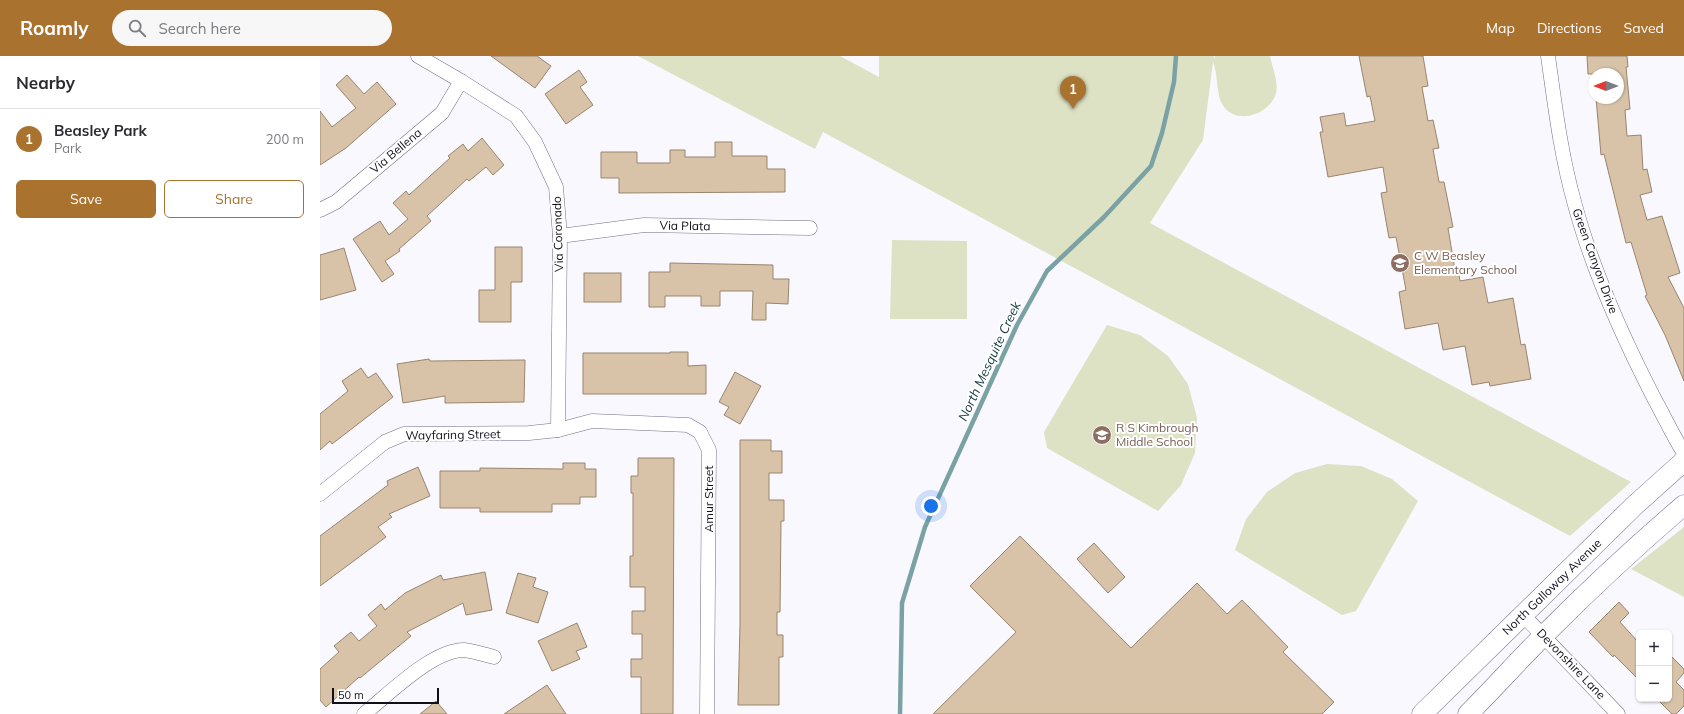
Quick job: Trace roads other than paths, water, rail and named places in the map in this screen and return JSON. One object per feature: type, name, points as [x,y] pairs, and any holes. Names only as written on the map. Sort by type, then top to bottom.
[{"type":"main road","name":"North Galloway Avenue","points":[[1422,714],[1634,506],[1684,462]]},
{"type":"main road","points":[[1468,714],[1543,635],[1615,568],[1640,542],[1684,504]]},
{"type":"street","name":"Via Coronado","points":[[418,56],[461,80],[516,116],[535,142],[556,187],[560,236],[558,430]]},
{"type":"street","name":"Green Canyon Drive","points":[[1548,56],[1559,133],[1575,205],[1597,273],[1623,335],[1684,453]]},
{"type":"street","name":"Via Bellena","points":[[320,210],[336,202],[442,113],[461,80]]},
{"type":"street","name":"Via Plata","points":[[560,236],[644,225],[810,228]]},
{"type":"street","name":"Amur Street","points":[[558,430],[592,421],[688,425],[700,432],[709,450],[707,714]]},
{"type":"street","name":"Wayfaring Street","points":[[320,494],[385,442],[404,434],[529,433],[558,430]]},
{"type":"street","name":"Devonshire Lane","points":[[1523,615],[1618,714]]},
{"type":"street","points":[[364,714],[427,663],[443,654],[464,650],[494,657]]},
{"type":"waterway","name":"North Mesquite Creek","points":[[900,714],[902,603],[925,527],[1017,325],[1047,271],[1104,217],[1151,166],[1162,133],[1174,82],[1176,56]]},
{"type":"place","name":"Beasley Park","points":[[1073,109]]},
{"type":"place","name":"C W Beasley Elementary School","points":[[1400,263]]},
{"type":"place","name":"R S Kimbrough Middle School","points":[[1102,435]]}]
